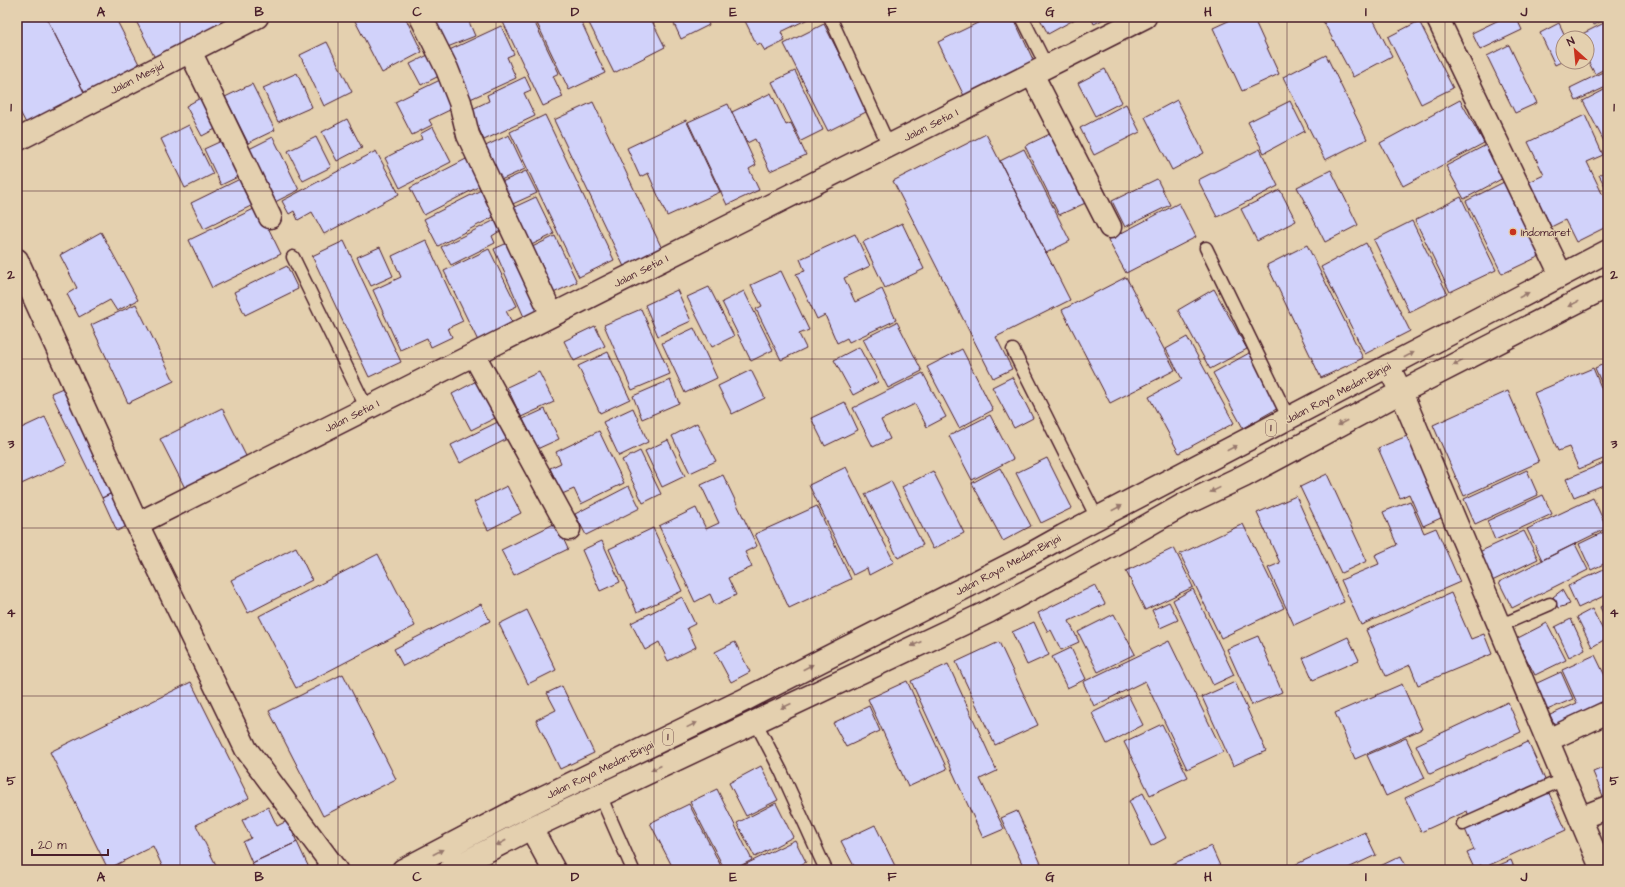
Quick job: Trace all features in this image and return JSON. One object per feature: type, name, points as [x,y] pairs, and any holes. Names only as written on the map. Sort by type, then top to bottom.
[{"type":"main road","name":"Jalan Mesjid","points":[[17,140],[257,17]]},
{"type":"main road","points":[[421,17],[449,76],[461,106],[468,135],[552,315]]},
{"type":"main road","name":"Jalan Setia I","points":[[138,524],[1145,17]]},
{"type":"main road","points":[[1437,17],[1561,275]]},
{"type":"main road","points":[[190,51],[270,217]]},
{"type":"main road","points":[[1039,71],[1110,227]]},
{"type":"main road","name":"Jalan Raya Medan-Binjai","points":[[403,870],[521,808],[744,700],[1023,559],[1097,518],[1608,251]]},
{"type":"main road","points":[[17,260],[138,524],[246,750],[336,870]]},
{"type":"main road","name":"Jalan Raya Medan-Binjai","points":[[450,870],[531,828],[754,721],[988,612],[1183,505],[1244,476],[1401,392],[1608,286]]},
{"type":"main road","points":[[474,355],[569,529]]},
{"type":"main road","points":[[1388,366],[1401,392],[1602,870]]},
{"type":"main road","points":[[1548,740],[1608,712]]},
{"type":"main road","points":[[1580,818],[1608,807]]},
{"type":"main road","points":[[531,828],[554,870]]},
{"type":"lane","points":[[830,17],[889,146]]},
{"type":"lane","points":[[1022,17],[1039,71]]},
{"type":"lane","points":[[1206,248],[1289,419]]},
{"type":"lane","points":[[293,257],[367,409]]},
{"type":"lane","points":[[1013,350],[1097,518]]},
{"type":"lane","points":[[1500,626],[1550,604]]},
{"type":"lane","points":[[754,721],[781,771],[826,870]]},
{"type":"lane","points":[[1464,824],[1564,778]]},
{"type":"lane","points":[[600,795],[633,870]]},
{"type":"building","points":[[17,17],[46,17],[86,96],[28,127],[17,106]]},
{"type":"building","points":[[46,17],[115,17],[141,68],[86,96]]},
{"type":"building","points":[[134,17],[242,17],[156,60]]},
{"type":"building","points":[[353,17],[405,17],[422,52],[382,73]]},
{"type":"building","points":[[426,17],[467,17],[475,36],[440,50]]},
{"type":"building","points":[[509,17],[532,17],[559,73],[553,76],[563,97],[543,106],[502,20]]},
{"type":"building","points":[[534,17],[579,17],[605,73],[569,90]]},
{"type":"building","points":[[586,17],[650,17],[665,47],[614,73]]},
{"type":"building","points":[[671,17],[705,17],[709,25],[681,39]]},
{"type":"building","points":[[743,17],[812,17],[781,32],[785,41],[765,51],[760,43],[757,45]]},
{"type":"building","points":[[990,17],[1013,17],[1036,66],[966,100],[938,42]]},
{"type":"building","points":[[1039,17],[1079,17],[1048,34]]},
{"type":"building","points":[[1091,17],[1108,17],[1094,24]]},
{"type":"building","points":[[1237,17],[1253,17],[1279,74],[1242,91],[1213,28]]},
{"type":"building","points":[[1326,17],[1372,17],[1392,56],[1353,77],[1322,19]]},
{"type":"building","points":[[1505,17],[1516,17],[1522,30],[1480,50],[1472,33]]},
{"type":"building","points":[[1590,17],[1608,17],[1608,18],[1594,25]]},
{"type":"building","points":[[1419,21],[1453,88],[1421,104],[1388,37]]},
{"type":"building","points":[[1608,21],[1608,67],[1595,74],[1593,70],[1595,70],[1595,30],[1590,30]]},
{"type":"building","points":[[1559,23],[1562,30],[1555,30],[1555,65],[1540,33]]},
{"type":"building","points":[[824,24],[868,111],[828,131],[784,44]]},
{"type":"building","points":[[501,26],[514,54],[507,57],[516,78],[466,101],[443,53]]},
{"type":"building","points":[[327,42],[352,92],[324,106],[300,55]]},
{"type":"building","points":[[1509,45],[1537,103],[1515,113],[1487,56]]},
{"type":"building","points":[[436,51],[447,72],[421,85],[410,64]]},
{"type":"building","points":[[1326,55],[1367,139],[1325,160],[1283,77]]},
{"type":"building","points":[[1105,69],[1122,102],[1095,116],[1078,83]]},
{"type":"building","points":[[1607,70],[1608,86],[1576,101],[1570,88]]},
{"type":"building","points":[[795,71],[823,130],[801,141],[772,82]]},
{"type":"building","points":[[297,73],[312,107],[278,122],[263,88]]},
{"type":"building","points":[[525,77],[531,90],[524,93],[535,116],[484,140],[470,110],[489,101],[487,95]]},
{"type":"building","points":[[440,80],[454,108],[429,120],[432,125],[412,135],[395,102]]},
{"type":"building","points":[[252,84],[275,130],[248,143],[225,97]]},
{"type":"building","points":[[1608,88],[1608,149],[1583,101]]},
{"type":"building","points":[[771,93],[786,125],[791,123],[806,155],[770,171],[755,139],[747,143],[732,112]]},
{"type":"building","points":[[204,96],[221,126],[202,136],[186,106]]},
{"type":"building","points":[[1177,100],[1204,153],[1172,170],[1145,117]]},
{"type":"building","points":[[1460,100],[1484,143],[1403,186],[1380,143]]},
{"type":"building","points":[[1290,101],[1305,131],[1264,153],[1248,122]]},
{"type":"building","points":[[593,102],[665,255],[627,273],[554,120]]},
{"type":"building","points":[[728,104],[756,165],[749,169],[759,190],[727,205],[688,122]]},
{"type":"building","points":[[1126,104],[1140,132],[1094,155],[1080,128]]},
{"type":"building","points":[[545,115],[614,260],[579,277],[510,132]]},
{"type":"building","points":[[1585,115],[1603,155],[1587,162],[1608,206],[1608,226],[1576,242],[1565,220],[1551,227],[1529,182],[1544,175],[1528,142]]},
{"type":"building","points":[[347,119],[362,148],[337,161],[322,132]]},
{"type":"building","points":[[686,120],[720,192],[667,216],[648,173],[640,177],[627,148]]},
{"type":"building","points":[[189,125],[213,174],[185,188],[161,139]]},
{"type":"building","points":[[433,127],[451,162],[400,188],[385,158],[422,139],[420,134]]},
{"type":"building","points":[[1058,130],[1092,200],[1059,215],[1025,146]]},
{"type":"building","points":[[986,134],[1070,300],[996,337],[1012,369],[993,378],[893,181]]},
{"type":"building","points":[[509,135],[525,169],[494,183],[479,149]]},
{"type":"building","points":[[273,137],[299,190],[273,203],[247,150]]},
{"type":"building","points":[[316,137],[331,167],[303,181],[288,151]]},
{"type":"building","points":[[228,138],[244,174],[221,185],[204,149]]},
{"type":"building","points":[[1490,143],[1507,176],[1464,199],[1446,166]]},
{"type":"building","points":[[1024,149],[1070,241],[1046,253],[1000,161]]},
{"type":"building","points":[[1260,149],[1278,186],[1217,217],[1198,180]]},
{"type":"building","points":[[376,151],[399,194],[324,234],[312,212],[298,220],[294,211],[289,214],[282,201]]},
{"type":"building","points":[[468,158],[482,185],[424,215],[410,188]]},
{"type":"building","points":[[1331,170],[1358,225],[1325,242],[1297,187]]},
{"type":"building","points":[[526,171],[537,193],[506,207],[495,185]]},
{"type":"building","points":[[1608,171],[1608,192],[1599,175]]},
{"type":"building","points":[[244,177],[257,203],[204,229],[191,203]]},
{"type":"building","points":[[1157,179],[1170,205],[1125,227],[1112,201]]},
{"type":"building","points":[[1504,182],[1540,256],[1502,274],[1466,201]]},
{"type":"building","points":[[483,189],[497,215],[438,246],[424,219]]},
{"type":"building","points":[[1280,190],[1296,221],[1257,241],[1241,209]]},
{"type":"building","points":[[536,197],[554,234],[525,248],[508,210]]},
{"type":"building","points":[[1461,197],[1496,270],[1450,292],[1415,220]]},
{"type":"building","points":[[1179,203],[1196,237],[1126,273],[1108,240]]},
{"type":"building","points":[[258,207],[281,254],[212,288],[189,240]]},
{"type":"building","points":[[495,220],[500,231],[492,236],[495,243],[451,265],[441,247]]},
{"type":"building","points":[[1412,221],[1447,293],[1409,312],[1374,240]]},
{"type":"building","points":[[902,223],[924,269],[885,288],[863,242]]},
{"type":"building","points":[[101,232],[138,300],[117,311],[110,300],[79,317],[67,294],[77,288],[60,255]]},
{"type":"building","points":[[855,234],[870,266],[844,278],[855,302],[882,289],[896,320],[849,342],[847,338],[837,343],[825,315],[817,319],[796,274],[805,271],[800,259]]},
{"type":"building","points":[[555,236],[577,282],[547,296],[526,250]]},
{"type":"building","points":[[426,240],[463,321],[448,328],[452,337],[431,347],[427,338],[400,350],[373,290],[401,277],[392,256]]},
{"type":"building","points":[[514,240],[548,317],[528,326],[494,249]]},
{"type":"building","points":[[344,241],[401,362],[369,377],[312,256]]},
{"type":"building","points":[[1366,243],[1410,331],[1365,354],[1321,267]]},
{"type":"building","points":[[1307,245],[1363,358],[1321,378],[1267,265]]},
{"type":"building","points":[[380,247],[393,276],[371,286],[357,257]]},
{"type":"building","points":[[489,249],[517,306],[506,311],[516,330],[481,347],[444,271]]},
{"type":"building","points":[[287,266],[298,289],[245,315],[234,292]]},
{"type":"building","points":[[781,271],[809,330],[799,334],[806,348],[781,360],[756,309],[762,306],[751,285]]},
{"type":"building","points":[[1126,277],[1175,370],[1110,403],[1062,310]]},
{"type":"building","points":[[709,287],[734,336],[712,347],[687,297]]},
{"type":"building","points":[[1214,289],[1247,349],[1210,369],[1178,310]]},
{"type":"building","points":[[677,290],[691,321],[658,336],[645,305]]},
{"type":"building","points":[[744,291],[773,350],[751,361],[722,302]]},
{"type":"building","points":[[136,304],[174,381],[128,403],[91,325]]},
{"type":"building","points":[[641,309],[670,374],[632,390],[604,325]]},
{"type":"building","points":[[897,322],[922,371],[888,388],[863,339]]},
{"type":"building","points":[[595,326],[605,346],[574,361],[564,341]]},
{"type":"building","points":[[694,328],[717,378],[685,393],[662,343]]},
{"type":"building","points":[[1187,337],[1234,423],[1179,453],[1149,397],[1182,379],[1166,349]]},
{"type":"building","points":[[859,347],[878,382],[853,395],[834,360]]},
{"type":"building","points":[[962,349],[993,410],[959,428],[927,367]]},
{"type":"building","points":[[608,352],[630,399],[600,413],[578,366]]},
{"type":"building","points":[[1251,352],[1280,407],[1243,428],[1213,373]]},
{"type":"building","points":[[1608,362],[1608,398],[1595,368]]},
{"type":"building","points":[[1593,368],[1608,404],[1608,457],[1579,469],[1569,447],[1558,451],[1534,393]]},
{"type":"building","points":[[751,370],[765,398],[732,414],[718,386]]},
{"type":"building","points":[[539,372],[554,402],[521,417],[507,387]]},
{"type":"building","points":[[923,373],[946,417],[927,427],[915,404],[881,420],[890,439],[873,447],[853,408]]},
{"type":"building","points":[[484,377],[503,414],[471,430],[452,394]]},
{"type":"building","points":[[1012,377],[1033,418],[1014,428],[992,387]]},
{"type":"building","points":[[670,380],[679,403],[642,419],[633,396]]},
{"type":"building","points":[[70,385],[120,489],[102,498],[51,393]]},
{"type":"building","points":[[1508,391],[1539,462],[1464,496],[1433,425]]},
{"type":"building","points":[[845,402],[858,430],[825,446],[811,418]]},
{"type":"building","points":[[222,408],[247,458],[185,488],[160,439]]},
{"type":"building","points":[[633,408],[648,442],[619,456],[603,422]]},
{"type":"building","points":[[545,409],[559,439],[537,449],[523,419]]},
{"type":"building","points":[[990,415],[1013,459],[972,480],[949,436]]},
{"type":"building","points":[[45,417],[67,463],[17,486],[17,430]]},
{"type":"building","points":[[504,419],[513,436],[460,463],[451,445]]},
{"type":"building","points":[[697,423],[716,461],[690,473],[672,436]]},
{"type":"building","points":[[599,431],[624,483],[581,504],[574,489],[562,494],[550,468],[561,463],[556,452]]},
{"type":"building","points":[[1407,436],[1443,517],[1423,526],[1409,494],[1400,498],[1378,448]]},
{"type":"building","points":[[668,440],[685,476],[662,487],[645,451]]},
{"type":"building","points":[[640,451],[661,494],[643,503],[622,460]]},
{"type":"building","points":[[1047,458],[1072,508],[1041,523],[1016,473]]},
{"type":"building","points":[[1606,462],[1608,466],[1608,483],[1574,497],[1566,479]]},
{"type":"building","points":[[846,467],[894,562],[869,575],[867,568],[853,575],[809,485]]},
{"type":"building","points":[[1000,468],[1031,526],[1003,541],[972,483]]},
{"type":"building","points":[[1527,470],[1538,495],[1475,524],[1464,499]]},
{"type":"building","points":[[933,471],[964,533],[933,549],[902,487]]},
{"type":"building","points":[[1327,474],[1367,561],[1341,573],[1300,487]]},
{"type":"building","points":[[723,475],[757,546],[745,552],[752,567],[728,578],[736,595],[715,605],[710,594],[695,602],[659,526],[696,508],[706,529],[719,523],[701,485]]},
{"type":"building","points":[[891,481],[923,545],[898,558],[865,494]]},
{"type":"building","points":[[507,486],[521,513],[488,530],[474,502]]},
{"type":"building","points":[[629,486],[640,508],[586,535],[575,514]]},
{"type":"building","points":[[120,489],[135,522],[117,531],[102,498]]},
{"type":"building","points":[[1543,495],[1552,514],[1495,540],[1487,521]]},
{"type":"building","points":[[1296,496],[1344,602],[1294,625],[1268,568],[1280,563],[1257,513]]},
{"type":"building","points":[[1593,498],[1607,528],[1542,560],[1527,529]]},
{"type":"building","points":[[1410,501],[1424,533],[1436,528],[1460,582],[1361,625],[1341,580],[1379,564],[1375,555],[1397,545],[1383,512]]},
{"type":"building","points":[[817,506],[851,579],[789,608],[755,534]]},
{"type":"building","points":[[556,523],[568,549],[514,575],[501,550]]},
{"type":"building","points":[[1243,524],[1284,608],[1221,638],[1180,554]]},
{"type":"building","points":[[653,528],[682,591],[637,612],[609,549]]},
{"type":"building","points":[[1608,530],[1608,562],[1591,570],[1579,544]]},
{"type":"building","points":[[1524,531],[1538,559],[1492,581],[1479,552]]},
{"type":"building","points":[[602,541],[620,582],[600,591],[582,550]]},
{"type":"building","points":[[1575,544],[1588,570],[1512,608],[1499,582]]},
{"type":"building","points":[[296,547],[312,580],[248,613],[231,580]]},
{"type":"building","points":[[1174,548],[1193,587],[1145,610],[1126,571]]},
{"type":"building","points":[[378,554],[415,626],[296,688],[259,616]]},
{"type":"building","points":[[1608,567],[1608,594],[1578,608],[1568,586]]},
{"type":"building","points":[[1095,585],[1105,604],[1069,621],[1079,642],[1061,650],[1051,630],[1048,632],[1038,613]]},
{"type":"building","points":[[1193,589],[1234,675],[1213,685],[1173,600]]},
{"type":"building","points":[[1562,590],[1570,604],[1558,608],[1553,597]]},
{"type":"building","points":[[1451,593],[1471,639],[1484,634],[1492,654],[1418,685],[1410,665],[1386,676],[1366,630]]},
{"type":"building","points":[[682,597],[695,624],[687,628],[696,647],[668,661],[659,642],[645,650],[631,623]]},
{"type":"building","points":[[1169,602],[1178,620],[1160,628],[1152,610]]},
{"type":"building","points":[[1608,603],[1608,623],[1600,607]]},
{"type":"building","points":[[481,604],[490,621],[403,666],[394,649]]},
{"type":"building","points":[[1592,609],[1607,638],[1592,647],[1577,617]]},
{"type":"building","points":[[527,610],[556,670],[528,684],[499,624]]},
{"type":"building","points":[[1114,614],[1135,654],[1098,672],[1078,632]]},
{"type":"building","points":[[1571,619],[1585,649],[1569,657],[1555,627]]},
{"type":"building","points":[[1034,622],[1049,655],[1027,665],[1012,632]]},
{"type":"building","points":[[1547,623],[1566,660],[1535,675],[1516,639]]},
{"type":"building","points":[[1258,636],[1282,692],[1252,705],[1227,649]]},
{"type":"building","points":[[1348,637],[1359,660],[1313,680],[1303,658]]},
{"type":"building","points":[[1169,641],[1223,752],[1187,769],[1145,681],[1094,706],[1083,682]]},
{"type":"building","points":[[735,642],[750,672],[731,682],[715,652]]},
{"type":"building","points":[[999,642],[1038,725],[995,745],[956,662]]},
{"type":"building","points":[[1071,648],[1086,679],[1067,688],[1052,657]]},
{"type":"building","points":[[1595,655],[1608,682],[1608,708],[1558,731],[1550,715],[1577,703],[1562,670]]},
{"type":"building","points":[[948,664],[997,771],[980,779],[1004,829],[983,838],[911,681]]},
{"type":"building","points":[[1561,672],[1573,699],[1547,710],[1535,684]]},
{"type":"building","points":[[343,674],[396,779],[323,816],[269,711]]},
{"type":"building","points":[[907,681],[947,769],[908,787],[868,699]]},
{"type":"building","points":[[191,682],[249,798],[196,825],[218,869],[164,870],[153,846],[108,869],[50,752]]},
{"type":"building","points":[[1235,682],[1266,751],[1233,766],[1202,697]]},
{"type":"building","points":[[1402,684],[1422,729],[1355,759],[1335,713]]},
{"type":"building","points":[[562,686],[594,753],[560,769],[536,720],[556,710],[547,693]]},
{"type":"building","points":[[1128,695],[1143,725],[1107,744],[1092,713]]},
{"type":"building","points":[[1508,702],[1521,732],[1430,774],[1416,745]]},
{"type":"building","points":[[869,706],[880,731],[846,747],[833,723]]},
{"type":"building","points":[[1162,724],[1188,777],[1150,795],[1124,742]]},
{"type":"building","points":[[1406,738],[1425,778],[1386,796],[1367,755]]},
{"type":"building","points":[[1528,742],[1547,784],[1470,819],[1467,811],[1421,832],[1405,798]]},
{"type":"building","points":[[761,766],[778,800],[746,816],[729,783]]},
{"type":"building","points":[[1608,766],[1608,802],[1606,803],[1593,772]]},
{"type":"building","points":[[717,789],[752,860],[732,870],[725,870],[690,802]]},
{"type":"building","points":[[1547,789],[1566,830],[1483,868],[1481,865],[1474,868],[1467,853],[1474,850],[1464,827]]},
{"type":"building","points":[[1143,793],[1166,838],[1151,846],[1129,801]]},
{"type":"building","points":[[776,803],[793,837],[755,857],[737,823]]},
{"type":"building","points":[[689,804],[723,870],[674,870],[650,823]]},
{"type":"building","points":[[268,807],[277,826],[287,821],[297,842],[252,863],[243,842],[251,838],[242,820]]},
{"type":"building","points":[[1017,811],[1044,870],[1025,870],[1001,818]]},
{"type":"building","points":[[875,825],[897,870],[856,870],[841,841]]},
{"type":"building","points":[[1365,832],[1376,855],[1344,870],[1284,870]]},
{"type":"building","points":[[795,840],[806,862],[791,870],[734,870]]},
{"type":"building","points":[[297,842],[310,870],[256,870],[252,863]]},
{"type":"building","points":[[1211,846],[1220,866],[1211,870],[1160,870]]},
{"type":"building","points":[[1401,856],[1408,870],[1372,870]]},
{"type":"building","points":[[1511,860],[1515,870],[1488,870]]},
{"type":"place","name":"Indomaret","points":[[1513,232]]}]
